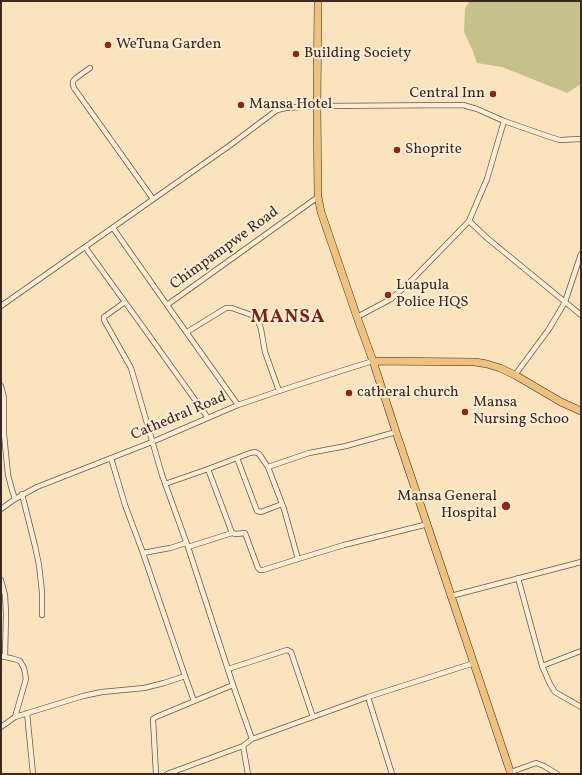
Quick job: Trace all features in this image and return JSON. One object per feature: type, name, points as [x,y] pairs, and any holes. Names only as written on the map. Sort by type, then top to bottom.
[{"type":"main road","points":[[318,1],[318,197],[321,212],[428,524],[511,773]]},
{"type":"main road","points":[[373,362],[475,362],[487,364],[500,368],[561,402],[581,411]]},
{"type":"street","points":[[90,68],[73,81],[74,88],[153,199]]},
{"type":"street","points":[[1,305],[113,228],[277,110],[317,106],[464,106],[477,109],[504,121],[560,140],[581,139]]},
{"type":"street","points":[[357,317],[391,299],[408,284],[469,221],[487,179],[504,121]]},
{"type":"street","name":"Chimpampwe Road","points":[[238,405],[168,305],[318,197]]},
{"type":"street","points":[[469,221],[581,315]]},
{"type":"street","points":[[113,228],[168,305]]},
{"type":"street","points":[[85,247],[208,418]]},
{"type":"street","points":[[515,376],[549,329],[565,302],[581,254]]},
{"type":"street","points":[[125,302],[104,317],[104,320],[131,368],[165,484],[252,739]]},
{"type":"street","points":[[186,332],[226,308],[232,308],[254,316],[261,329],[265,352],[279,390]]},
{"type":"street","name":"Cathedral Road","points":[[1,509],[22,494],[36,487],[152,442],[238,405],[279,390],[373,362]]},
{"type":"street","points":[[1,386],[4,398],[4,434],[8,475],[15,499]]},
{"type":"street","points":[[268,467],[309,453],[346,446],[396,432]]},
{"type":"street","points":[[165,484],[250,453],[260,454],[268,467],[282,504],[298,559]]},
{"type":"street","points":[[111,458],[125,505],[194,701]]},
{"type":"street","points":[[237,458],[257,511],[260,512],[282,504]]},
{"type":"street","points":[[208,469],[232,533]]},
{"type":"street","points":[[22,494],[39,565],[42,592],[42,615]]},
{"type":"street","points":[[143,553],[187,545],[232,533],[246,533],[258,568],[263,570],[344,546],[428,524]]},
{"type":"street","points":[[451,596],[581,562]]},
{"type":"street","points":[[518,578],[542,666],[550,684],[555,692],[581,707]]},
{"type":"street","points":[[1,580],[5,595],[6,614],[3,656],[20,661],[26,679],[16,718]]},
{"type":"street","points":[[228,669],[287,650],[291,652],[313,717]]},
{"type":"street","points":[[542,666],[581,651]]},
{"type":"street","points":[[167,774],[243,746],[252,739],[368,697],[474,663]]},
{"type":"street","points":[[1,727],[27,713],[83,696],[102,692],[144,688],[185,676]]},
{"type":"street","points":[[156,774],[153,719],[233,685]]},
{"type":"street","points":[[368,697],[392,774]]},
{"type":"street","points":[[27,713],[33,774]]},
{"type":"street","points":[[243,746],[248,774]]},
{"type":"street","points":[[511,773],[536,763],[557,774]]},
{"type":"shaded area","points":[[470,1],[581,1],[581,84],[567,93],[502,67],[477,63],[464,32],[465,8]]},
{"type":"place","name":"WeTuna Garden","points":[[108,45]]},
{"type":"place","name":"Building Society","points":[[296,54]]},
{"type":"place","name":"Central Inn","points":[[493,94]]},
{"type":"place","name":"Mansa Hotel","points":[[241,105]]},
{"type":"place","name":"Shoprite","points":[[397,150]]},
{"type":"place","name":"Luapula Police HQS","points":[[388,295]]},
{"type":"place","name":"catheral church","points":[[349,393]]},
{"type":"place","name":"Mansa Nursing Schoo","points":[[465,412]]},
{"type":"place","name":"Mansa General Hospital","points":[[506,506]]},
{"type":"district","name":"MANSA","points":[[288,319]]}]
